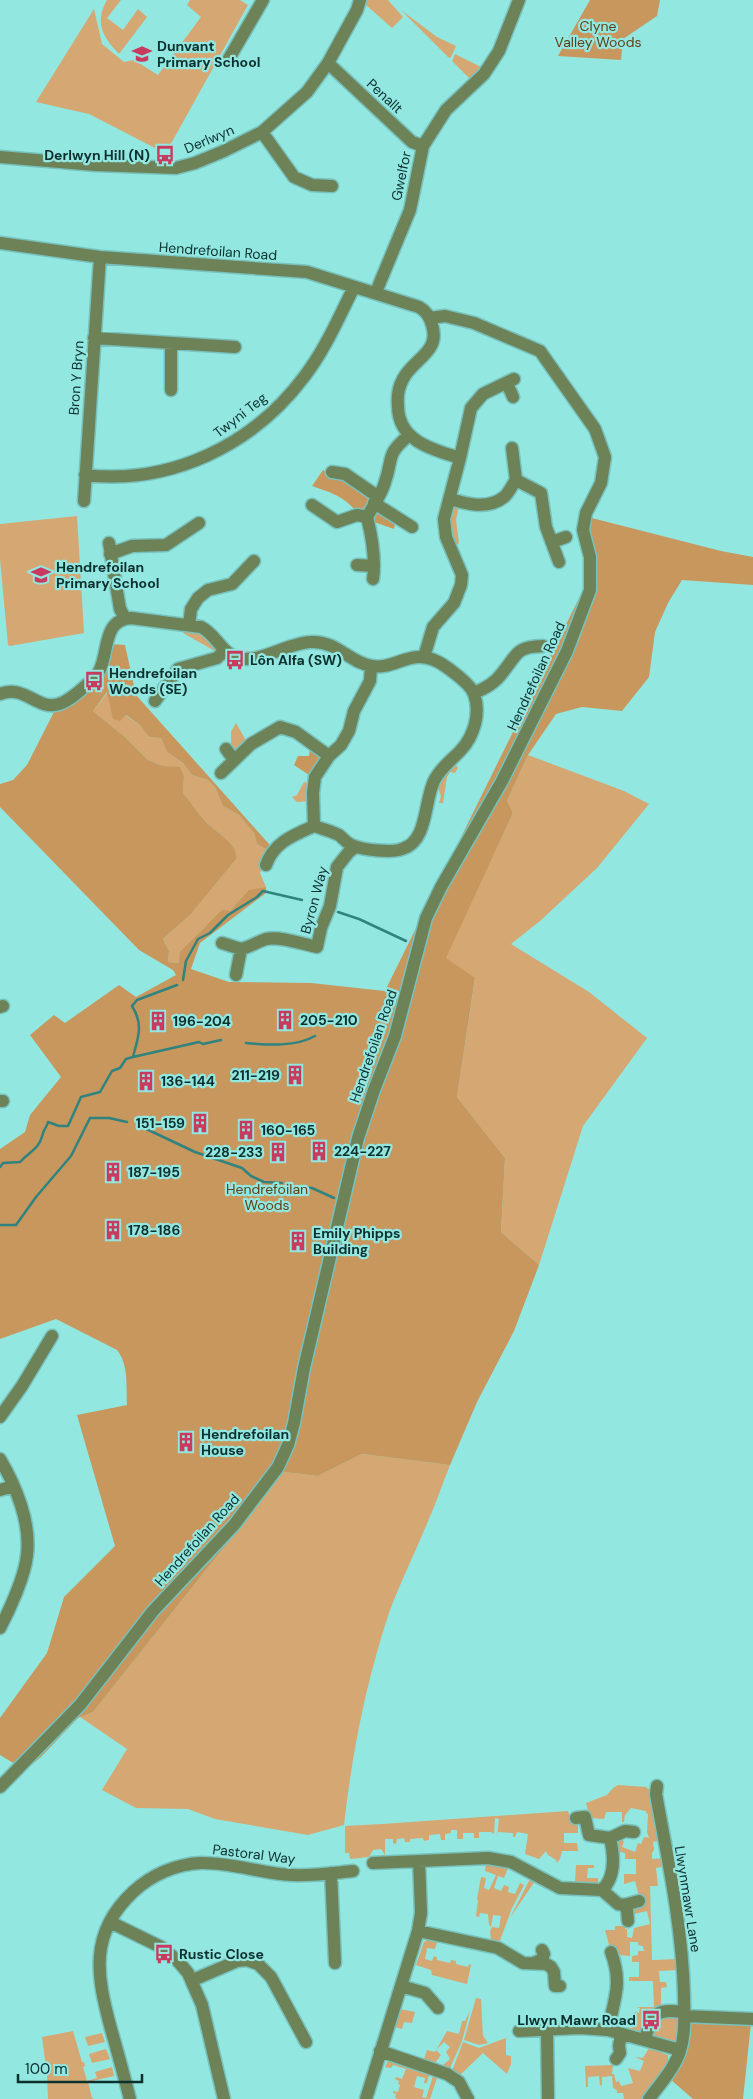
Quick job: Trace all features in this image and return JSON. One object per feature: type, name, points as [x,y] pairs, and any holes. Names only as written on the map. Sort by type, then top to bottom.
[{"type":"street","points":[[227,62],[263,0]]},
{"type":"street","name":"Derlwyn","points":[[0,157],[95,165],[176,168],[195,163],[224,151],[262,132],[307,92],[328,64],[357,10],[360,0]]},
{"type":"street","name":"Gwelfor","points":[[376,292],[410,210],[423,146],[446,110],[484,74],[499,51],[519,0]]},
{"type":"street","name":"Penallt","points":[[328,64],[412,142],[423,146]]},
{"type":"street","points":[[262,132],[294,177],[312,184],[332,186]]},
{"type":"street","name":"Hendrefoilan Road","points":[[0,243],[100,257],[307,272],[419,307],[428,316],[445,316],[474,323],[540,351],[595,429],[605,457],[601,483],[586,513],[582,530],[590,557],[590,590],[567,651],[515,755],[441,887],[426,918],[395,1036],[358,1138],[304,1368],[294,1423],[278,1467],[234,1525],[153,1611],[80,1705],[0,1787]]},
{"type":"street","name":"Bron Y Bryn","points":[[84,501],[100,257]]},
{"type":"street","name":"Twyni Teg","points":[[85,475],[110,478],[158,472],[208,456],[243,436],[267,417],[304,377],[333,329],[354,286]]},
{"type":"street","points":[[428,316],[434,336],[431,347],[425,356],[403,379],[398,394],[398,409],[401,423],[409,435],[419,443],[431,449],[460,458]]},
{"type":"street","points":[[94,338],[171,344],[228,343]]},
{"type":"street","points":[[171,344],[171,390]]},
{"type":"street","points":[[424,658],[433,627],[454,603],[461,585],[462,575],[446,537],[444,519],[471,408],[483,394],[511,381],[513,396]]},
{"type":"street","points":[[358,565],[373,573],[367,517],[385,483],[390,455],[395,447],[409,435]]},
{"type":"street","points":[[450,499],[468,504],[487,505],[505,496],[516,480],[512,448]]},
{"type":"street","points":[[332,472],[344,474],[412,527]]},
{"type":"street","points":[[516,480],[541,493],[546,527],[559,562]]},
{"type":"street","points":[[312,505],[337,522],[357,514],[367,517]]},
{"type":"street","points":[[126,618],[120,609],[110,548],[166,545],[199,523]]},
{"type":"street","points":[[552,542],[566,537]]},
{"type":"street","points":[[189,625],[192,609],[198,598],[208,590],[232,584],[254,561]]},
{"type":"street","points":[[0,694],[8,691],[19,692],[42,703],[59,704],[78,692],[97,676],[104,658],[106,640],[116,624],[126,618],[189,625],[209,631],[225,650],[238,658],[248,659],[296,644],[320,642],[339,648],[359,661],[371,666],[387,665],[412,657],[424,658],[445,666],[474,693],[477,710],[473,733],[462,749],[435,778],[429,791],[420,833],[413,844],[403,849],[389,851],[355,847],[345,842],[340,836],[314,826],[290,836],[277,845],[266,859]]},
{"type":"street","points":[[474,693],[490,686],[503,673],[517,652],[529,641],[543,646]]},
{"type":"street","points":[[156,701],[178,669],[217,658],[225,650]]},
{"type":"street","points":[[314,826],[313,793],[315,776],[329,756],[341,745],[349,731],[354,711],[370,681],[371,666]]},
{"type":"street","points":[[221,773],[230,754],[280,728],[296,732],[329,756]]},
{"type":"street","name":"Byron Way","points":[[241,949],[274,939],[317,947],[330,906],[337,867],[355,847]]},
{"type":"street","points":[[222,943],[241,949],[236,975]]},
{"type":"street","points":[[0,1416],[22,1386],[52,1336]]},
{"type":"street","points":[[0,1459],[22,1509],[27,1532],[28,1556],[16,1592],[0,1628]]},
{"type":"street","points":[[0,1490],[13,1486]]},
{"type":"street","name":"Llwynmawr Lane","points":[[657,1786],[656,1794],[680,1922],[684,2016],[680,2050]]},
{"type":"street","points":[[576,1818],[586,1817],[589,1835],[609,1836],[626,1830],[634,1832]]},
{"type":"street","points":[[602,1890],[613,1866],[609,1836]]},
{"type":"street","points":[[373,1863],[488,1858],[510,1862],[523,1867],[560,1888],[602,1890],[618,1904],[624,1905],[639,1901]]},
{"type":"street","points":[[366,2099],[418,1932],[421,1913],[419,1860]]},
{"type":"street","name":"Pastoral Way","points":[[130,2099],[100,1986],[100,1952],[110,1922],[121,1905],[139,1886],[161,1873],[180,1866],[211,1864],[292,1875],[353,1871]]},
{"type":"street","points":[[331,1873],[335,1963]]},
{"type":"street","points":[[624,1905],[627,1910],[628,1921]]},
{"type":"street","points":[[110,1922],[161,1947],[177,1960],[193,1980],[202,2005],[224,2099]]},
{"type":"street","points":[[418,1932],[498,1948],[523,1963],[546,1964],[554,1972],[555,1986],[560,1986]]},
{"type":"street","points":[[534,1964],[542,1958],[544,1954],[542,1950]]},
{"type":"street","points":[[608,2030],[618,1987],[617,1972],[611,1952]]},
{"type":"street","points":[[193,1980],[237,1961],[247,1960],[258,1964],[271,1977],[306,2042]]},
{"type":"street","points":[[401,1986],[425,1994],[438,2008]]},
{"type":"street","points":[[645,2039],[653,2017],[660,2012],[668,2010],[682,2012],[684,2016],[753,2018]]},
{"type":"street","points":[[519,2031],[580,2028],[608,2030],[680,2050],[672,2067],[649,2099]]},
{"type":"street","points":[[548,2030],[548,2099]]},
{"type":"street","points":[[616,2059],[620,2053],[621,2034]]},
{"type":"street","points":[[380,2051],[447,2074],[459,2082],[468,2099]]},
{"type":"shaded area","points":[[107,0],[121,0],[107,18],[123,30],[138,9],[147,17],[119,54],[109,42],[102,29],[101,16]]},
{"type":"shaded area","name":"Dunvant Primary School","points":[[190,0],[240,0],[248,5],[168,149],[155,148],[89,114],[36,102],[94,9],[102,44],[124,62],[134,60],[158,75],[201,17],[187,5]]},
{"type":"shaded area","points":[[367,0],[388,0],[403,17],[392,28],[366,5]]},
{"type":"shaded area","points":[[401,10],[437,37],[456,46],[451,57],[449,58]]},
{"type":"shaded area","points":[[455,54],[483,68],[471,80],[452,61]]},
{"type":"shaded area","points":[[459,506],[456,520],[459,543],[454,547],[449,519],[453,507]]},
{"type":"shaded area","name":"Hendrefoilan Primary School","points":[[77,516],[84,633],[8,645],[0,559],[0,524]]},
{"type":"shaded area","points":[[185,630],[202,633],[216,647],[215,651],[183,633]]},
{"type":"shaded area","points":[[108,692],[125,715],[140,725],[149,737],[161,738],[167,752],[183,763],[192,775],[208,780],[215,787],[223,806],[239,815],[254,833],[257,844],[269,851],[260,873],[266,887],[249,891],[230,911],[206,926],[183,950],[179,963],[168,962],[169,951],[163,939],[191,914],[237,858],[236,852],[229,842],[205,821],[183,793],[184,776],[180,768],[163,766],[148,760],[125,737],[93,711]]},
{"type":"shaded area","points":[[236,723],[248,744],[236,752],[231,748],[231,732]]},
{"type":"shaded area","points":[[528,755],[624,791],[649,804],[597,868],[540,921],[511,944],[589,992],[647,1038],[583,1126],[539,1265],[501,1232],[505,1158],[457,1097],[475,979],[445,958],[513,813],[507,801]]},
{"type":"shaded area","points":[[455,764],[458,768],[455,773],[450,772],[447,777],[443,803],[439,803],[441,796],[438,788],[446,773]]},
{"type":"shaded area","points":[[304,782],[311,784],[310,801],[297,802],[292,797],[297,795]]},
{"type":"shaded area","points":[[362,1454],[450,1465],[393,1602],[373,1665],[351,1771],[344,1825],[308,1835],[215,1819],[188,1809],[136,1808],[102,1790],[127,1749],[80,1717],[93,1712],[284,1472],[318,1476]]},
{"type":"shaded area","points":[[618,1785],[646,1787],[652,1792],[662,1840],[653,1842],[652,1859],[665,1858],[666,1866],[656,1868],[658,1886],[650,1886],[652,1960],[679,1959],[678,1970],[659,1971],[660,1982],[666,1982],[667,1987],[661,1988],[661,2005],[651,2010],[646,2016],[642,2030],[639,2031],[618,2027],[615,2021],[619,2022],[619,2026],[632,2028],[633,2016],[622,2014],[634,2016],[634,2012],[639,2013],[640,2008],[636,2007],[654,2007],[653,1981],[629,1981],[629,1977],[639,1977],[639,1962],[632,1962],[632,1956],[638,1955],[638,1951],[644,1951],[643,1946],[638,1945],[638,1942],[630,1942],[630,1956],[620,1955],[617,1949],[609,1945],[605,1930],[615,1930],[615,1926],[625,1926],[627,1937],[632,1938],[634,1928],[650,1924],[647,1911],[630,1915],[639,1896],[635,1881],[624,1884],[624,1874],[636,1874],[636,1859],[625,1859],[625,1853],[616,1851],[617,1838],[624,1841],[622,1847],[635,1852],[638,1843],[641,1844],[644,1837],[649,1838],[647,1832],[648,1814],[646,1811],[631,1808],[625,1815],[624,1822],[622,1822],[622,1812],[606,1812],[604,1819],[590,1818],[586,1803],[607,1795]]},
{"type":"shaded area","points":[[568,1811],[572,1824],[578,1823],[578,1833],[564,1833],[564,1843],[577,1843],[578,1851],[562,1851],[557,1863],[546,1851],[539,1859],[525,1854],[528,1834],[517,1832],[515,1837],[513,1837],[513,1833],[498,1832],[497,1837],[499,1819],[495,1818],[494,1834],[491,1832],[479,1832],[479,1838],[474,1838],[474,1833],[463,1833],[463,1839],[457,1839],[457,1830],[451,1830],[451,1833],[445,1834],[445,1840],[441,1840],[440,1834],[429,1835],[429,1840],[424,1841],[423,1838],[410,1839],[410,1842],[405,1842],[404,1838],[397,1839],[396,1844],[393,1843],[393,1839],[385,1839],[385,1855],[381,1849],[373,1850],[369,1857],[350,1859],[349,1853],[345,1853],[345,1826]]},
{"type":"shaded area","points":[[486,1863],[508,1868],[504,1878],[498,1876],[494,1888],[501,1891],[504,1885],[509,1887],[508,1892],[515,1894],[520,1883],[524,1885],[512,1908],[499,1943],[491,1940],[490,1931],[492,1927],[499,1928],[501,1916],[493,1915],[491,1927],[488,1914],[480,1913],[479,1917],[476,1916],[481,1877],[486,1878],[484,1888],[489,1890],[496,1875],[485,1871]]},
{"type":"shaded area","points":[[576,1865],[594,1865],[594,1868],[588,1868],[587,1878],[598,1878],[598,1883],[575,1883]]},
{"type":"shaded area","points":[[531,1877],[535,1880],[533,1884],[510,1918]]},
{"type":"shaded area","points":[[427,1940],[437,1942],[435,1949],[427,1948],[425,1959],[432,1961],[434,1956],[437,1957],[437,1960],[450,1963],[451,1960],[456,1961],[456,1964],[468,1967],[469,1964],[471,1965],[467,1984],[432,1975],[431,1970],[416,1965],[424,1942]]},
{"type":"shaded area","points":[[476,1998],[481,1999],[483,2036],[488,2043],[479,2045],[464,2040]]},
{"type":"shaded area","points":[[400,2009],[415,2012],[412,2023],[404,2022],[402,2029],[395,2027]]},
{"type":"shaded area","points":[[470,2011],[462,2041],[450,2068],[442,2066],[450,2059],[446,2052],[450,2047],[444,2042],[436,2050],[447,2031],[459,2034],[462,2021],[465,2021]]},
{"type":"shaded area","points":[[682,2012],[680,2050],[645,2039],[653,2017]]},
{"type":"shaded area","points":[[73,2031],[82,2062],[84,2062],[85,2066],[83,2067],[87,2081],[97,2078],[95,2072],[112,2067],[114,2076],[88,2082],[92,2098],[95,2099],[48,2099],[42,2037]]},
{"type":"shaded area","points":[[102,2033],[105,2042],[88,2046],[85,2037]]},
{"type":"shaded area","points":[[506,2038],[506,2055],[511,2056],[511,2064],[507,2074],[483,2053],[459,2076],[452,2071],[463,2042],[479,2048]]},
{"type":"shaded area","points":[[638,2044],[658,2049],[668,2055],[668,2065],[645,2099],[624,2099],[623,2093],[617,2093],[617,2090],[613,2088],[612,2076],[602,2077],[602,2085],[600,2086],[599,2076],[588,2077],[588,2087],[586,2087],[585,2066],[613,2065],[612,2074],[614,2074],[616,2082],[619,2081],[621,2086],[633,2083],[628,2068],[640,2071],[644,2061],[635,2057],[643,2058],[649,2048]]},
{"type":"shaded area","points":[[106,2049],[110,2059],[92,2063],[89,2054]]},
{"type":"shaded area","points":[[427,2050],[435,2052],[436,2050],[441,2055],[435,2063],[424,2059]]},
{"type":"shaded area","points":[[388,2061],[429,2075],[427,2083],[424,2083],[425,2078],[417,2076],[414,2087],[424,2090],[422,2097],[426,2098],[433,2076],[437,2078],[430,2099],[397,2099],[393,2091],[398,2092],[400,2085],[398,2084],[399,2081],[395,2079],[396,2077],[402,2079],[406,2069],[393,2065],[391,2068],[385,2067]]},
{"type":"green space","name":"Clyne Valley Woods","points":[[590,0],[660,0],[657,16],[623,39],[621,60],[558,56]]},
{"type":"green space","points":[[323,470],[333,476],[342,477],[369,497],[363,509],[355,510],[340,497],[312,486]]},
{"type":"green space","points":[[377,510],[396,519],[394,529],[374,522]]},
{"type":"green space","name":"Hendrefoilan Woods","points":[[580,515],[721,551],[753,557],[753,585],[682,580],[668,603],[655,632],[649,677],[622,711],[582,707],[556,714],[528,755],[507,801],[513,813],[446,958],[475,978],[457,1097],[505,1158],[501,1232],[539,1265],[514,1331],[477,1402],[450,1465],[362,1454],[318,1476],[284,1472],[93,1712],[78,1718],[41,1757],[25,1770],[0,1755],[0,1718],[47,1653],[64,1597],[115,1546],[77,1415],[127,1405],[127,1384],[123,1362],[117,1350],[56,1319],[0,1339],[0,1149],[25,1132],[30,1115],[61,1077],[30,1035],[54,1015],[65,1023],[119,985],[136,997],[176,975],[173,970],[139,950],[0,807],[0,784],[13,780],[27,765],[55,710],[74,704],[101,679],[110,644],[125,645],[136,695],[269,844],[269,851],[257,844],[254,833],[239,815],[223,806],[215,787],[208,780],[192,775],[183,763],[167,752],[161,738],[149,737],[140,725],[126,715],[120,721],[113,719],[107,692],[93,711],[125,737],[148,760],[163,766],[180,767],[184,776],[183,793],[205,821],[229,842],[236,852],[237,858],[191,914],[163,939],[169,951],[168,962],[179,963],[180,952],[222,910],[230,911],[249,890],[266,887],[266,893],[200,943],[191,969],[229,982],[311,983],[385,991],[586,584],[582,547],[577,527]]},
{"type":"green space","points":[[310,748],[321,757],[312,777],[294,765],[298,756],[309,756]]},
{"type":"green space","points":[[692,2022],[751,2023],[743,2099],[693,2099],[670,2079],[687,2029]]},
{"type":"waterway","points":[[183,980],[186,961],[198,939],[210,933],[228,915],[257,897],[263,891],[302,900]]},
{"type":"waterway","points":[[338,912],[359,919],[406,941]]},
{"type":"waterway","points":[[0,1167],[3,1163],[20,1162],[34,1149],[39,1143],[48,1122],[59,1126],[68,1126],[81,1097],[100,1092],[112,1071],[120,1068],[126,1059],[133,1057],[139,1025],[132,1006],[137,1000],[177,985]]},
{"type":"waterway","points":[[246,1043],[291,1044],[315,1036]]},
{"type":"waterway","points":[[133,1057],[199,1042],[203,1044],[221,1040]]},
{"type":"waterway","points":[[0,1225],[16,1225],[36,1197],[71,1156],[90,1118],[109,1118],[127,1122]]},
{"type":"waterway","points":[[140,1126],[195,1152],[242,1168],[251,1176],[264,1182],[282,1183]]},
{"type":"waterway","points":[[302,1187],[312,1188],[334,1198]]},
{"type":"place","name":"Dunvant Primary School","points":[[142,54]]},
{"type":"place","name":"Derlwyn Hill (N)","points":[[165,155]]},
{"type":"place","name":"Hendrefoilan Primary School","points":[[41,575]]},
{"type":"place","name":"Lôn Alfa (SW)","points":[[235,660]]},
{"type":"place","name":"Hendrefoilan Woods (SE)","points":[[94,681]]},
{"type":"place","name":"205-210","points":[[285,1020]]},
{"type":"place","name":"196-204","points":[[158,1021]]},
{"type":"place","name":"211-219","points":[[295,1075]]},
{"type":"place","name":"136-144","points":[[146,1081]]},
{"type":"place","name":"151-159","points":[[200,1123]]},
{"type":"place","name":"160-165","points":[[246,1130]]},
{"type":"place","name":"224-227","points":[[319,1151]]},
{"type":"place","name":"228-233","points":[[278,1152]]},
{"type":"place","name":"187-195","points":[[113,1172]]},
{"type":"place","name":"178-186","points":[[113,1230]]},
{"type":"place","name":"Emily Phipps Building","points":[[298,1241]]},
{"type":"place","name":"Hendrefoilan House","points":[[186,1442]]},
{"type":"place","name":"Rustic Close","points":[[164,1954]]},
{"type":"place","name":"Llwyn Mawr Road","points":[[651,2020]]}]
